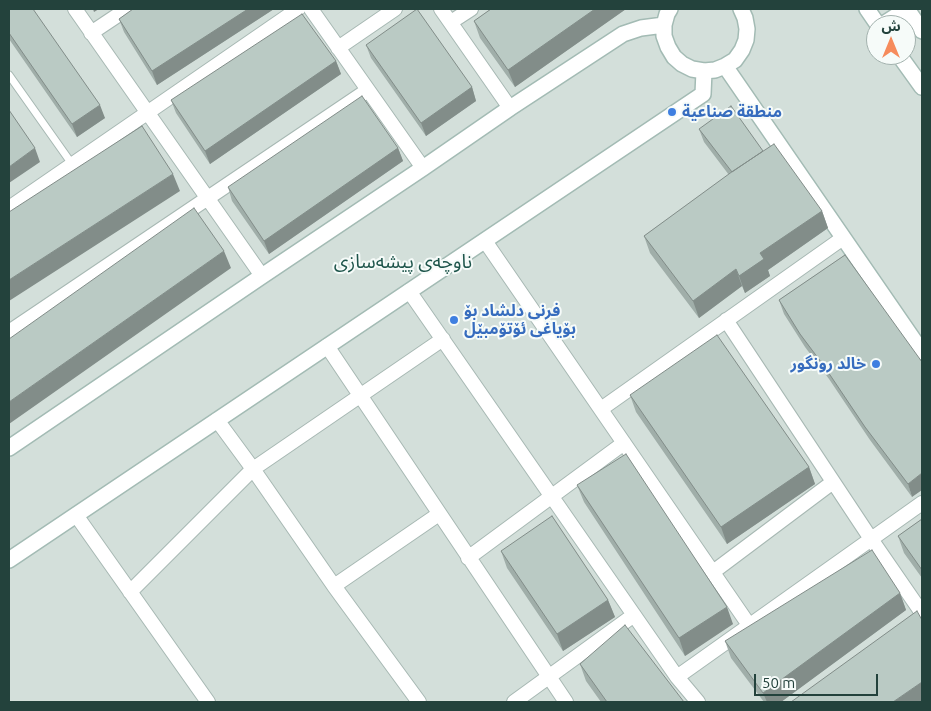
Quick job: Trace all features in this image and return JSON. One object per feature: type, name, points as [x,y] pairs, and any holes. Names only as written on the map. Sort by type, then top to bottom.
[{"type":"street","points":[[75,9],[262,276]]},
{"type":"street","points":[[91,32],[127,9]]},
{"type":"street","points":[[9,208],[298,9]]},
{"type":"street","points":[[311,9],[423,168]]},
{"type":"street","points":[[338,48],[396,9]]},
{"type":"street","points":[[441,9],[510,108]]},
{"type":"street","points":[[451,22],[470,9]]},
{"type":"street","points":[[670,9],[664,25],[664,36],[668,47],[674,57],[682,64],[692,69],[704,71],[726,66],[735,60],[742,50],[746,40],[747,29],[744,12]]},
{"type":"street","points":[[907,9],[922,31]]},
{"type":"street","points":[[9,448],[510,108],[623,34],[641,28],[664,25]]},
{"type":"street","points":[[907,65],[922,87]]},
{"type":"street","points":[[726,66],[922,352]]},
{"type":"street","points":[[9,560],[703,94],[704,71]]},
{"type":"street","points":[[9,332],[368,90]]},
{"type":"street","points":[[601,409],[843,238]]},
{"type":"street","points":[[485,241],[749,625]]},
{"type":"street","points":[[409,291],[677,677],[698,702]]},
{"type":"street","points":[[726,320],[919,614]]},
{"type":"street","points":[[130,592],[254,469],[443,339]]},
{"type":"street","points":[[327,346],[566,702]]},
{"type":"street","points":[[216,420],[254,469],[334,586],[419,702]]},
{"type":"street","points":[[468,558],[624,443]]},
{"type":"street","points":[[713,572],[833,482]]},
{"type":"street","points":[[677,677],[922,503]]},
{"type":"street","points":[[334,586],[439,514]]},
{"type":"street","points":[[76,515],[208,702]]},
{"type":"street","points":[[514,702],[634,615]]},
{"type":"lane","points":[[9,76],[72,164]]},
{"type":"shaded area","points":[[9,9],[922,9],[922,702],[9,702]]},
{"type":"building","points":[[9,9],[33,9],[100,105],[72,124],[9,33]]},
{"type":"building","points":[[133,9],[248,9],[152,71],[119,19]]},
{"type":"building","points":[[417,9],[472,87],[421,123],[366,45]]},
{"type":"building","points":[[491,9],[595,9],[508,70],[474,21]]},
{"type":"building","points":[[302,14],[336,61],[205,151],[171,100]]},
{"type":"building","points":[[362,96],[398,148],[264,241],[228,187]]},
{"type":"building","points":[[731,106],[763,151],[732,172],[699,129]]},
{"type":"building","points":[[9,110],[35,148],[9,167]]},
{"type":"building","points":[[142,126],[173,174],[9,280],[9,212]]},
{"type":"building","points":[[774,144],[822,211],[760,253],[764,259],[739,276],[736,269],[693,301],[644,236],[733,171]]},
{"type":"building","points":[[194,208],[224,251],[9,402],[9,339]]},
{"type":"building","points":[[845,255],[922,362],[922,473],[908,484],[865,427],[800,334],[779,300]]},
{"type":"building","points":[[717,335],[809,467],[721,527],[630,395]]},
{"type":"building","points":[[626,454],[727,607],[679,638],[577,485]]},
{"type":"building","points":[[552,516],[608,600],[557,634],[501,551]]},
{"type":"building","points":[[922,519],[922,570],[898,536]]},
{"type":"building","points":[[872,550],[900,593],[763,693],[725,641]]},
{"type":"building","points":[[917,611],[922,620],[922,682],[893,702],[791,702]]},
{"type":"building","points":[[625,625],[684,702],[607,702],[580,664]]},
{"type":"place","name":"منطقة صناعية","points":[[672,112]]},
{"type":"place","name":"فڕنی دلشاد بۆ بۆیاغی ئۆتۆمبێل","points":[[454,320]]},
{"type":"place","name":"خالد رونگور","points":[[876,364]]},
{"type":"district","name":"ناوچەی پیشەسازی","points":[[403,262]]}]
